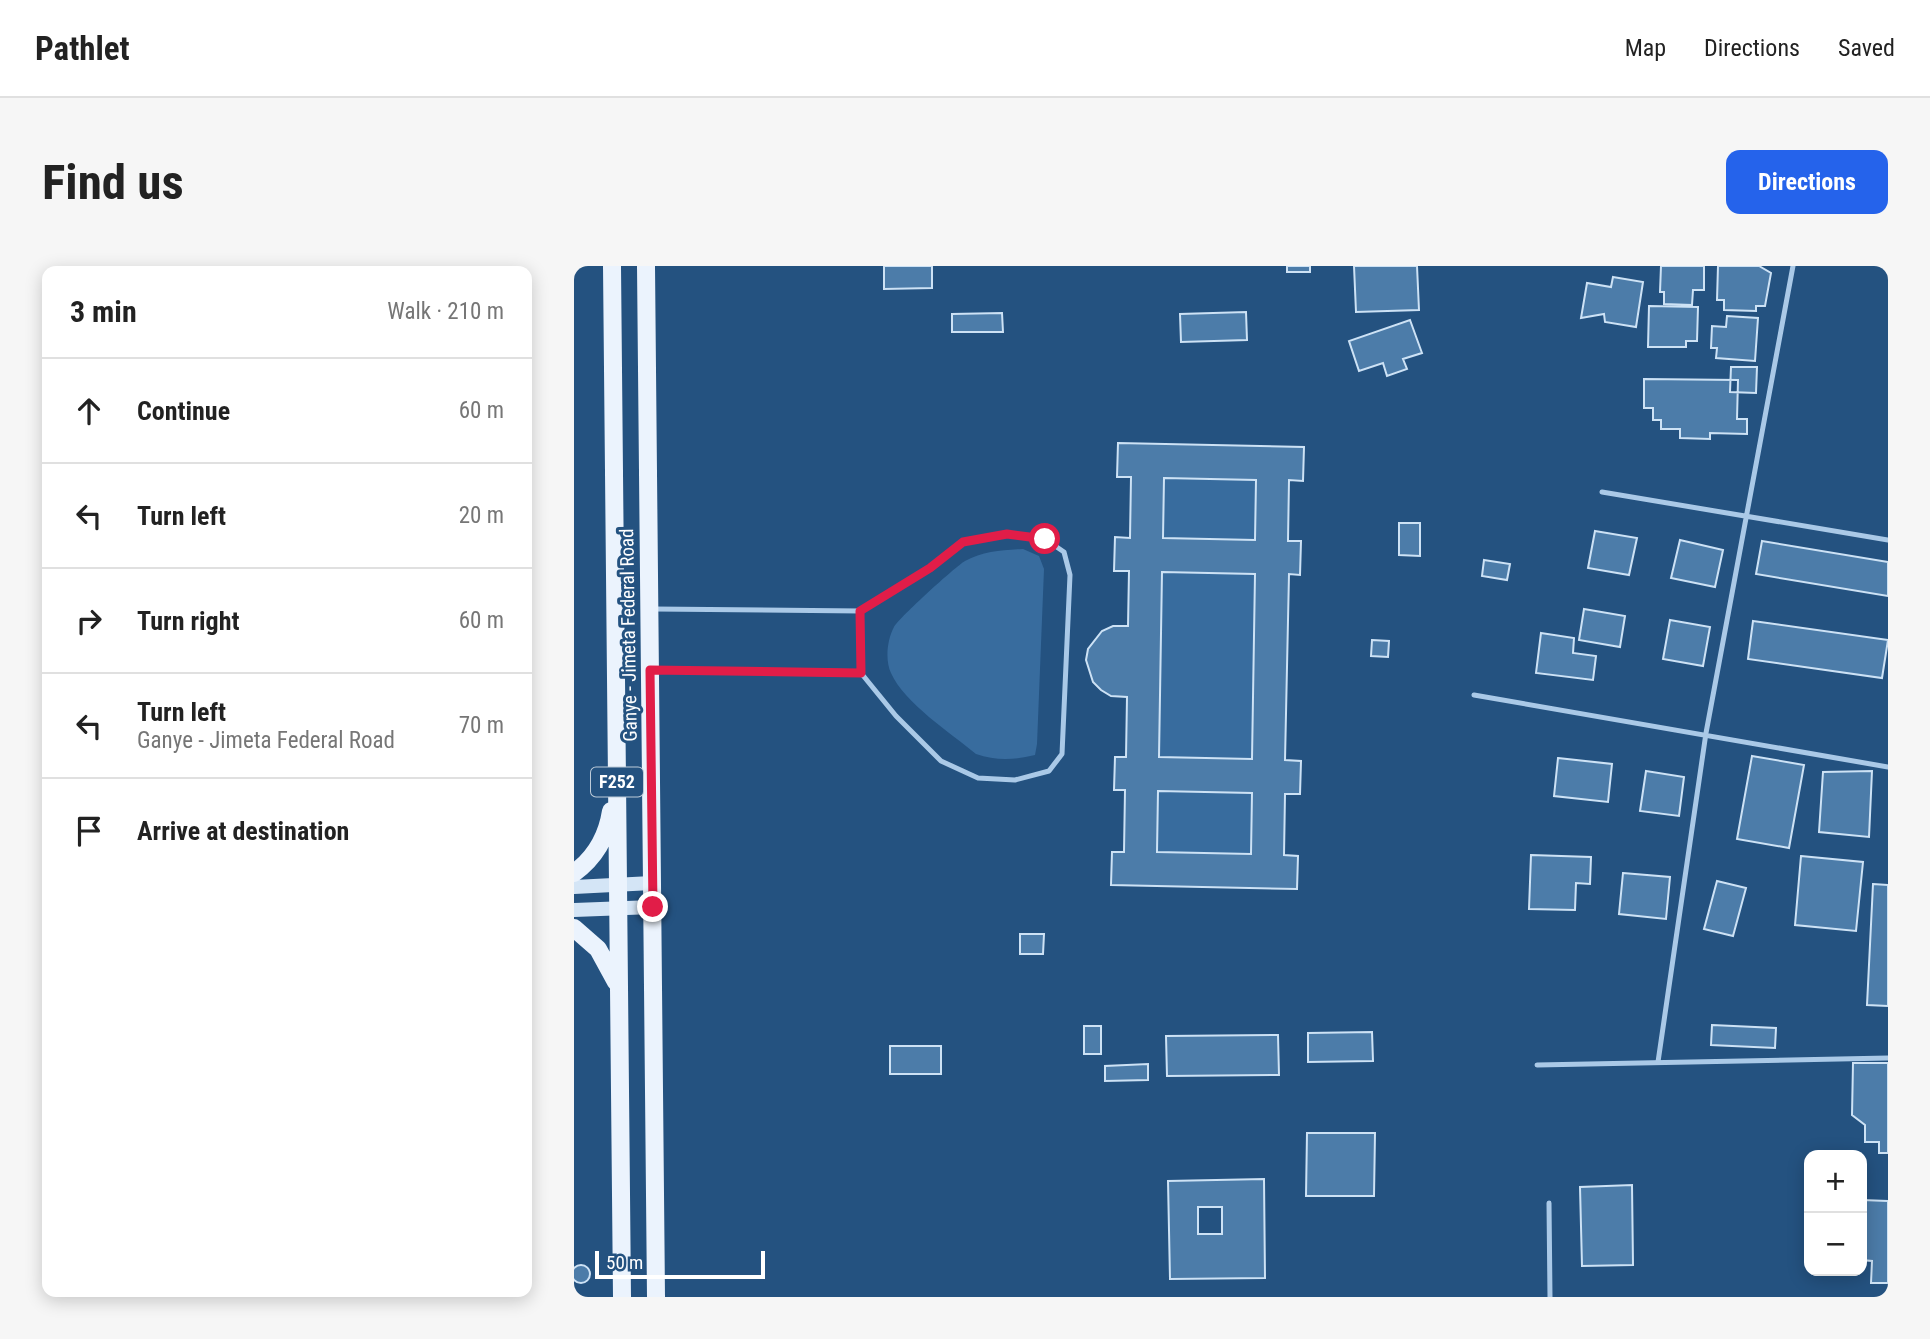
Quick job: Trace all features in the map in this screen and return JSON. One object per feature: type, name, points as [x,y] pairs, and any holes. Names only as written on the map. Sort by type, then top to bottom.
[{"type":"main road","name":"Ganye - Jimeta Federal Road","points":[[612,266],[622,1297]]},
{"type":"main road","name":"Ganye - Jimeta Federal Road","points":[[646,266],[656,1297]]},
{"type":"main road","points":[[574,873],[587,863],[608,830],[617,777]]},
{"type":"main road","points":[[574,928],[598,949],[619,989]]},
{"type":"street","points":[[574,887],[652,883]]},
{"type":"street","points":[[574,909],[653,907]]},
{"type":"lane","points":[[1658,1062],[1706,733],[1793,266]]},
{"type":"lane","points":[[1602,492],[1888,540]]},
{"type":"lane","points":[[648,609],[860,611],[930,568],[963,542],[1007,534],[1045,539],[1064,552],[1070,575],[1062,754],[1049,771],[1015,780],[978,778],[941,761],[897,716],[861,673],[860,611]]},
{"type":"lane","points":[[650,670],[861,673]]},
{"type":"lane","points":[[1474,695],[1706,733],[1888,767]]},
{"type":"lane","points":[[1536,1065],[1888,1058]]},
{"type":"lane","points":[[1549,1203],[1550,1297]]},
{"type":"shaded area","points":[[1164,478],[1256,480],[1255,540],[1163,538]]},
{"type":"shaded area","points":[[1023,549],[1039,556],[1044,569],[1037,744],[1035,755],[998,759],[976,754],[906,695],[889,668],[888,644],[898,622],[965,561],[986,553]]},
{"type":"shaded area","points":[[1162,572],[1255,574],[1252,759],[1159,757]]},
{"type":"shaded area","points":[[1158,791],[1252,793],[1251,854],[1157,852]]},
{"type":"building","points":[[884,266],[932,266],[932,288],[884,289]]},
{"type":"building","points":[[1287,266],[1310,266],[1310,272],[1287,272]]},
{"type":"building","points":[[1354,266],[1417,266],[1419,310],[1356,312]]},
{"type":"building","points":[[1661,266],[1704,266],[1704,290],[1693,290],[1692,305],[1664,304],[1664,292],[1660,292]]},
{"type":"building","points":[[1718,266],[1759,266],[1771,273],[1765,306],[1756,306],[1756,311],[1724,310],[1724,300],[1717,300]]},
{"type":"building","points":[[1613,277],[1643,282],[1636,327],[1605,322],[1604,314],[1581,318],[1587,283],[1611,287]]},
{"type":"building","points":[[1649,306],[1698,307],[1697,341],[1686,341],[1686,347],[1648,347]]},
{"type":"building","points":[[1246,312],[1247,340],[1181,342],[1180,314]]},
{"type":"building","points":[[1002,313],[1003,332],[952,332],[952,314]]},
{"type":"building","points":[[1727,316],[1758,318],[1755,361],[1716,358],[1717,348],[1711,348],[1712,326],[1726,327]]},
{"type":"building","points":[[1410,320],[1422,353],[1403,359],[1407,369],[1387,376],[1383,363],[1359,371],[1349,341]]},
{"type":"building","points":[[1731,367],[1757,367],[1756,393],[1730,392]]},
{"type":"building","points":[[1644,379],[1738,380],[1737,419],[1747,419],[1747,434],[1710,433],[1710,439],[1680,438],[1680,429],[1661,429],[1661,420],[1653,420],[1653,408],[1644,408]]},
{"type":"building","points":[[1118,443],[1304,447],[1303,481],[1289,480],[1288,541],[1301,541],[1300,575],[1289,574],[1285,760],[1301,761],[1300,794],[1285,794],[1284,855],[1298,856],[1297,889],[1111,885],[1112,852],[1124,852],[1125,790],[1114,790],[1115,757],[1126,757],[1127,697],[1111,696],[1101,690],[1093,682],[1086,660],[1088,649],[1102,631],[1113,626],[1128,626],[1129,571],[1114,571],[1115,537],[1130,538],[1131,477],[1117,477]],"holes":[[[1164,478],[1256,480],[1255,540],[1163,538]],[[1162,572],[1255,574],[1252,759],[1159,757]],[[1158,791],[1252,793],[1251,854],[1157,852]]]},
{"type":"building","points":[[1399,523],[1420,523],[1420,556],[1399,555]]},
{"type":"building","points":[[1595,531],[1637,538],[1629,575],[1588,568]]},
{"type":"building","points":[[1680,540],[1723,550],[1715,587],[1671,578]]},
{"type":"building","points":[[1762,541],[1888,562],[1888,596],[1756,574]]},
{"type":"building","points":[[1484,560],[1510,564],[1507,580],[1482,576]]},
{"type":"building","points":[[1584,609],[1625,616],[1620,647],[1579,640]]},
{"type":"building","points":[[1670,620],[1710,627],[1703,666],[1663,659]]},
{"type":"building","points":[[1753,621],[1888,640],[1882,678],[1748,659]]},
{"type":"building","points":[[1541,633],[1574,638],[1573,653],[1596,656],[1593,680],[1536,673]]},
{"type":"building","points":[[1372,640],[1389,641],[1388,657],[1371,656]]},
{"type":"building","points":[[1752,756],[1804,765],[1789,848],[1737,839]]},
{"type":"building","points":[[1558,758],[1612,764],[1608,802],[1554,796]]},
{"type":"building","points":[[1646,771],[1684,777],[1679,816],[1640,811]]},
{"type":"building","points":[[1872,771],[1869,837],[1819,832],[1823,772]]},
{"type":"building","points":[[1531,855],[1591,857],[1590,884],[1576,883],[1575,910],[1529,909]]},
{"type":"building","points":[[1801,856],[1863,862],[1856,931],[1795,925]]},
{"type":"building","points":[[1623,873],[1670,877],[1666,919],[1619,914]]},
{"type":"building","points":[[1717,881],[1746,888],[1733,936],[1704,929]]},
{"type":"building","points":[[1873,884],[1888,885],[1888,1006],[1867,1005]]},
{"type":"building","points":[[1020,934],[1044,934],[1043,954],[1020,954]]},
{"type":"building","points":[[1712,1025],[1776,1028],[1775,1048],[1711,1045]]},
{"type":"building","points":[[1084,1026],[1101,1026],[1101,1054],[1084,1054]]},
{"type":"building","points":[[1372,1032],[1373,1061],[1308,1062],[1308,1033]]},
{"type":"building","points":[[1278,1035],[1279,1075],[1167,1076],[1166,1036]]},
{"type":"building","points":[[890,1046],[941,1046],[941,1074],[890,1074]]},
{"type":"building","points":[[1853,1063],[1888,1063],[1888,1153],[1879,1153],[1879,1142],[1865,1142],[1865,1125],[1852,1115]]},
{"type":"building","points":[[1148,1064],[1148,1080],[1105,1081],[1105,1066]]},
{"type":"building","points":[[1307,1133],[1375,1133],[1374,1196],[1306,1196]]},
{"type":"building","points":[[1264,1179],[1265,1278],[1170,1279],[1168,1181]],"holes":[[[1198,1207],[1222,1207],[1222,1234],[1198,1234]]]},
{"type":"building","points":[[1632,1185],[1633,1265],[1582,1266],[1580,1187]]},
{"type":"building","points":[[1867,1200],[1888,1201],[1888,1283],[1871,1283],[1872,1261],[1867,1260]]},
{"type":"building","points":[[581,1265],[587,1268],[590,1274],[587,1280],[581,1283],[575,1280],[572,1274],[575,1268]]},
{"type":"route","points":[[653,907],[650,670],[861,673],[860,611],[930,568],[963,542],[1007,534],[1045,539]]}]
